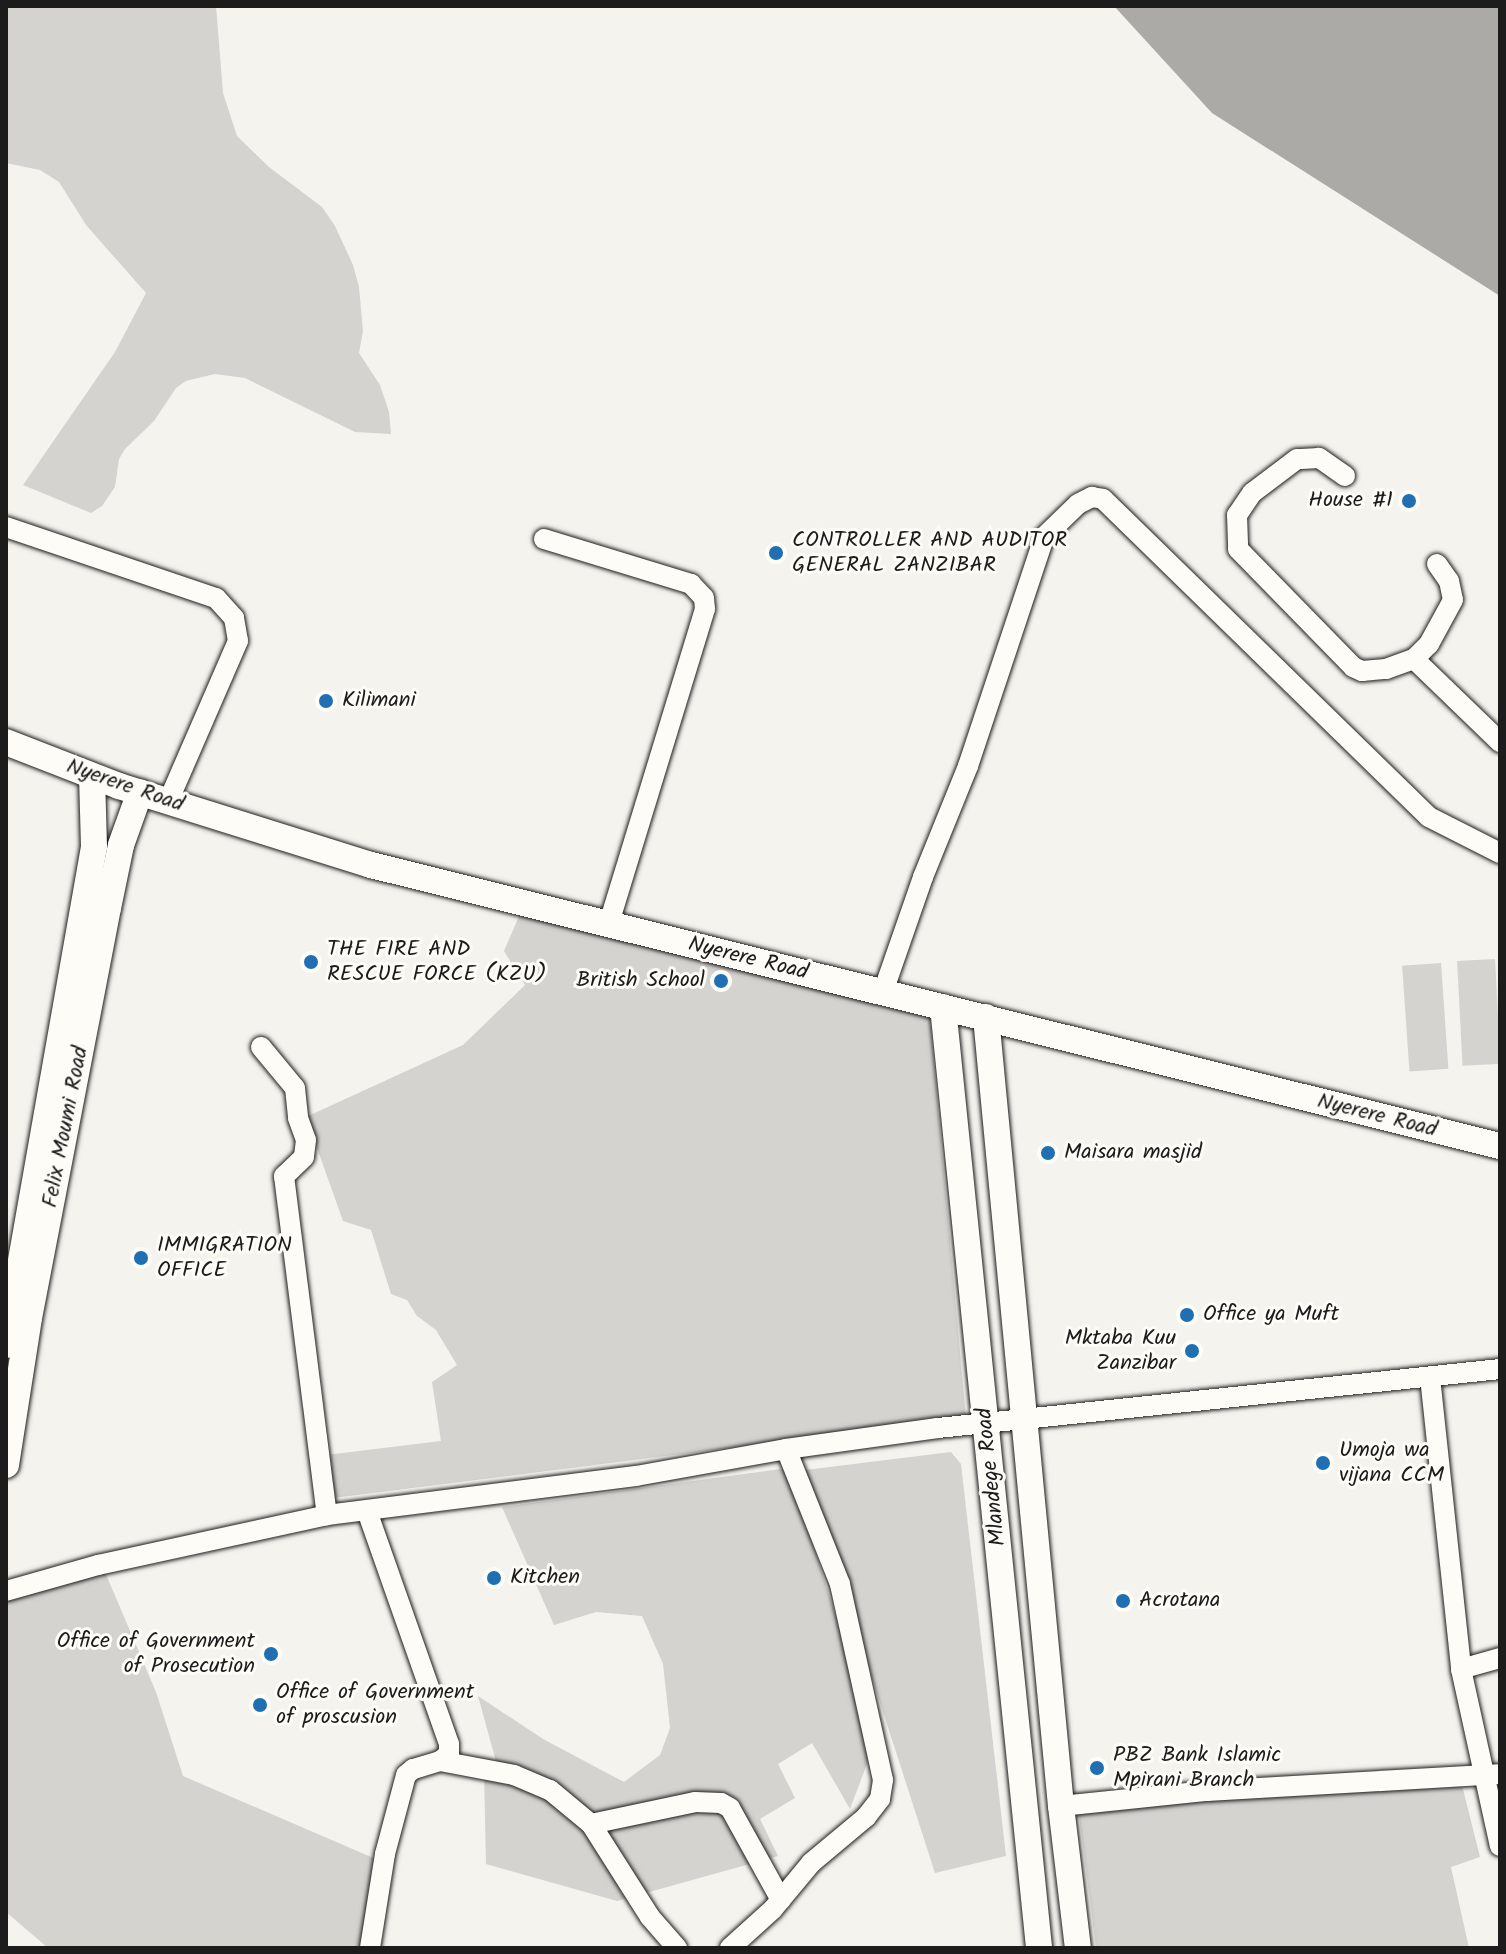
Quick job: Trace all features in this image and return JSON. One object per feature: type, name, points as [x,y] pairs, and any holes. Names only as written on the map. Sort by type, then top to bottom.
[{"type":"main road","name":"Nyerere Road","points":[[6,742],[92,777],[371,865],[1500,1146]]},
{"type":"main road","name":"Felix Moumi Road","points":[[6,1465],[20,1316],[94,847],[92,777]]},
{"type":"main road","name":"Felix Moumi Road","points":[[29,1267],[121,845],[140,792]]},
{"type":"main road","name":"Mlandege Road","points":[[943,1007],[1039,1948]]},
{"type":"main road","name":"Mlandege Road","points":[[986,1017],[1061,1806],[1078,1948]]},
{"type":"main road","name":"Felix Moumi Road","points":[[6,1345],[20,1316]]},
{"type":"street","points":[[1345,476],[1319,458],[1297,459],[1252,493],[1237,515],[1238,549],[1353,667],[1362,671],[1386,669],[1414,659],[1429,644],[1453,600],[1449,581],[1437,564]]},
{"type":"street","points":[[883,992],[923,877],[968,766],[1044,537],[1078,504],[1092,497],[1103,499],[1419,808],[1500,853]]},
{"type":"street","points":[[6,527],[216,598],[234,618],[238,641],[168,802]]},
{"type":"street","points":[[544,539],[691,584],[704,598],[705,609],[609,923]]},
{"type":"street","points":[[1414,659],[1500,742]]},
{"type":"street","points":[[261,1047],[295,1088],[298,1118],[306,1140],[304,1157],[284,1176],[327,1515]]},
{"type":"street","points":[[6,1591],[98,1565],[327,1515],[636,1476],[786,1449],[987,1422],[1500,1369]]},
{"type":"street","points":[[1430,1377],[1461,1669],[1493,1775],[1500,1846]]},
{"type":"street","points":[[730,1948],[781,1900],[811,1863],[866,1817],[880,1799],[883,1780],[840,1584],[786,1449]]},
{"type":"street","points":[[367,1511],[446,1731],[449,1754],[406,1775],[385,1854],[370,1948]]},
{"type":"street","points":[[1461,1669],[1500,1658]]},
{"type":"street","points":[[440,1761],[534,1781],[591,1824],[650,1917],[677,1948]]},
{"type":"street","points":[[1061,1806],[1207,1791],[1493,1775]]},
{"type":"street","points":[[591,1824],[695,1802],[721,1803],[730,1808],[781,1900]]},
{"type":"shaded area","points":[[6,6],[216,6],[223,93],[237,136],[269,167],[322,207],[335,226],[353,265],[359,287],[363,331],[359,353],[380,385],[389,412],[391,434],[355,432],[245,378],[215,374],[186,381],[176,388],[154,421],[125,449],[119,459],[115,487],[102,506],[91,513],[23,485],[115,352],[146,293],[86,225],[59,182],[40,170],[6,163]]},
{"type":"shaded area","points":[[1114,6],[1500,6],[1500,296],[1212,113]]},
{"type":"shaded area","points":[[523,907],[929,1009],[966,1418],[333,1498],[326,1455],[441,1441],[432,1382],[457,1365],[436,1330],[417,1316],[407,1300],[391,1294],[371,1230],[343,1221],[306,1117],[463,1045],[525,985],[504,951]]},
{"type":"shaded area","points":[[1495,959],[1500,1064],[1463,1066],[1457,961]]},
{"type":"shaded area","points":[[1441,963],[1448,1069],[1409,1071],[1402,966]]},
{"type":"shaded area","points":[[951,1452],[961,1464],[1006,1856],[935,1873],[805,1470]]},
{"type":"shaded area","points":[[788,1468],[876,1740],[850,1809],[812,1743],[778,1764],[795,1798],[760,1819],[778,1856],[617,1901],[486,1864],[484,1772],[497,1765],[478,1696],[543,1739],[624,1782],[660,1755],[670,1728],[663,1664],[642,1616],[596,1612],[554,1625],[502,1507]]},
{"type":"shaded area","points":[[102,1565],[156,1692],[183,1776],[378,1860],[364,1948],[48,1948],[6,1912],[6,1598]]},
{"type":"shaded area","points":[[1461,1781],[1480,1857],[1451,1867],[1469,1948],[1096,1948],[1078,1808]]},
{"type":"place","name":"House #1","points":[[1409,501]]},
{"type":"place","name":"CONTROLLER AND AUDITOR GENERAL ZANZIBAR","points":[[776,553]]},
{"type":"place","name":"Kilimani","points":[[326,701]]},
{"type":"place","name":"THE FIRE AND RESCUE FORCE (KZU)","points":[[311,962]]},
{"type":"place","name":"British School","points":[[721,981]]},
{"type":"place","name":"Maisara masjid","points":[[1048,1153]]},
{"type":"place","name":"IMMIGRATION OFFICE","points":[[141,1258]]},
{"type":"place","name":"Office ya Muft","points":[[1187,1315]]},
{"type":"place","name":"Mktaba Kuu Zanzibar","points":[[1192,1351]]},
{"type":"place","name":"Umoja wa vijana CCM","points":[[1323,1463]]},
{"type":"place","name":"Kitchen","points":[[494,1578]]},
{"type":"place","name":"Acrotana","points":[[1123,1601]]},
{"type":"place","name":"Office of Government of Prosecution","points":[[271,1654]]},
{"type":"place","name":"Office of Government of proscusion","points":[[260,1705]]},
{"type":"place","name":"PBZ Bank Islamic Mpirani Branch","points":[[1097,1768]]}]
